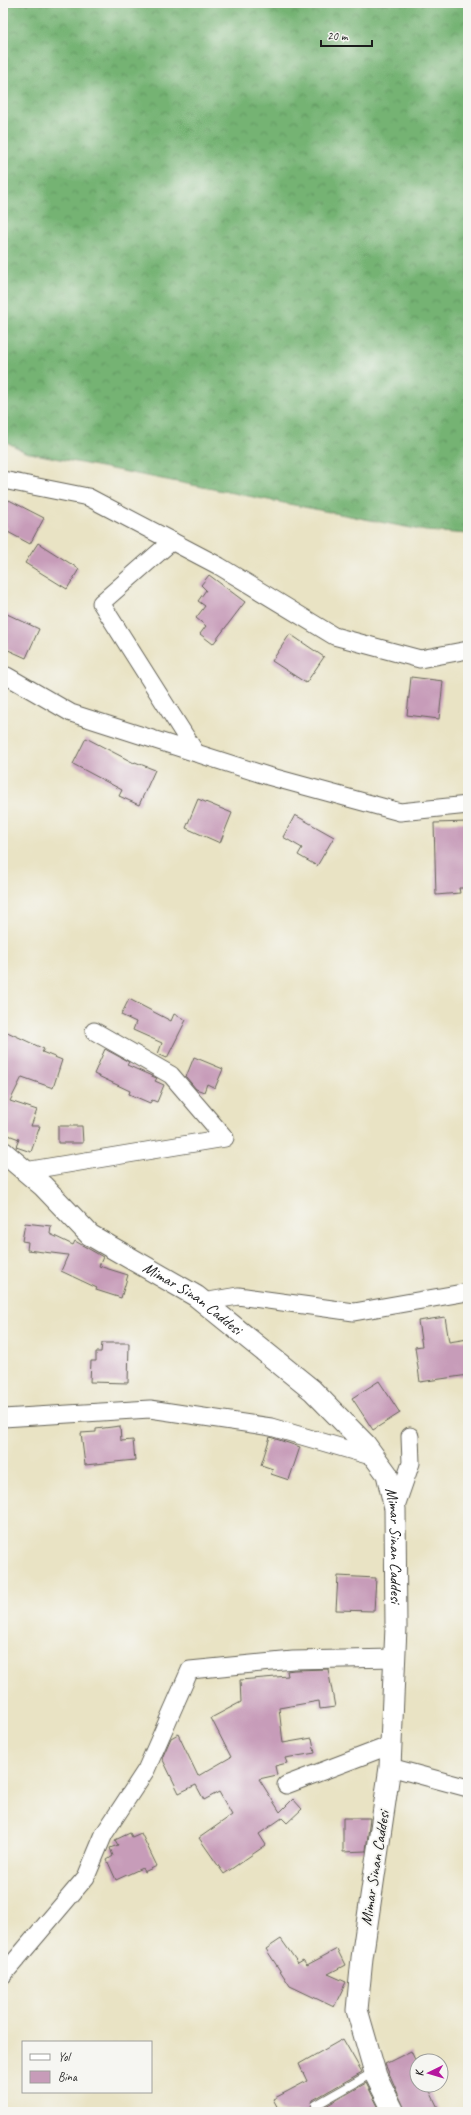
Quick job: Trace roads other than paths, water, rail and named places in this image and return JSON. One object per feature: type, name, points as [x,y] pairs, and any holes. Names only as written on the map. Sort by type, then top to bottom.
[{"type":"street","points":[[3,480],[88,497],[219,566],[334,636],[420,659],[468,650]]},
{"type":"street","points":[[172,541],[101,603],[196,753]]},
{"type":"street","points":[[3,676],[7,676],[71,713],[268,776],[400,812],[468,805]]},
{"type":"street","points":[[25,1171],[225,1138],[171,1075],[94,1031]]},
{"type":"street","name":"Mimar Sinan Caddesi","points":[[4,1155],[42,1186],[90,1235],[203,1302],[312,1390],[365,1444],[387,1474],[396,1509],[395,1658],[390,1767],[362,1958],[357,2010],[375,2072],[394,2112]]},
{"type":"street","points":[[203,1302],[238,1296],[354,1312],[468,1292]]},
{"type":"street","points":[[3,1418],[150,1409],[271,1428],[374,1457]]},
{"type":"street","points":[[396,1509],[411,1463],[410,1436]]},
{"type":"street","points":[[3,1975],[86,1877],[104,1834],[146,1770],[190,1670],[293,1660],[395,1658]]},
{"type":"street","points":[[286,1785],[391,1745]]},
{"type":"street","points":[[390,1767],[468,1788]]},
{"type":"lane","points":[[316,2105],[375,2072]]}]
